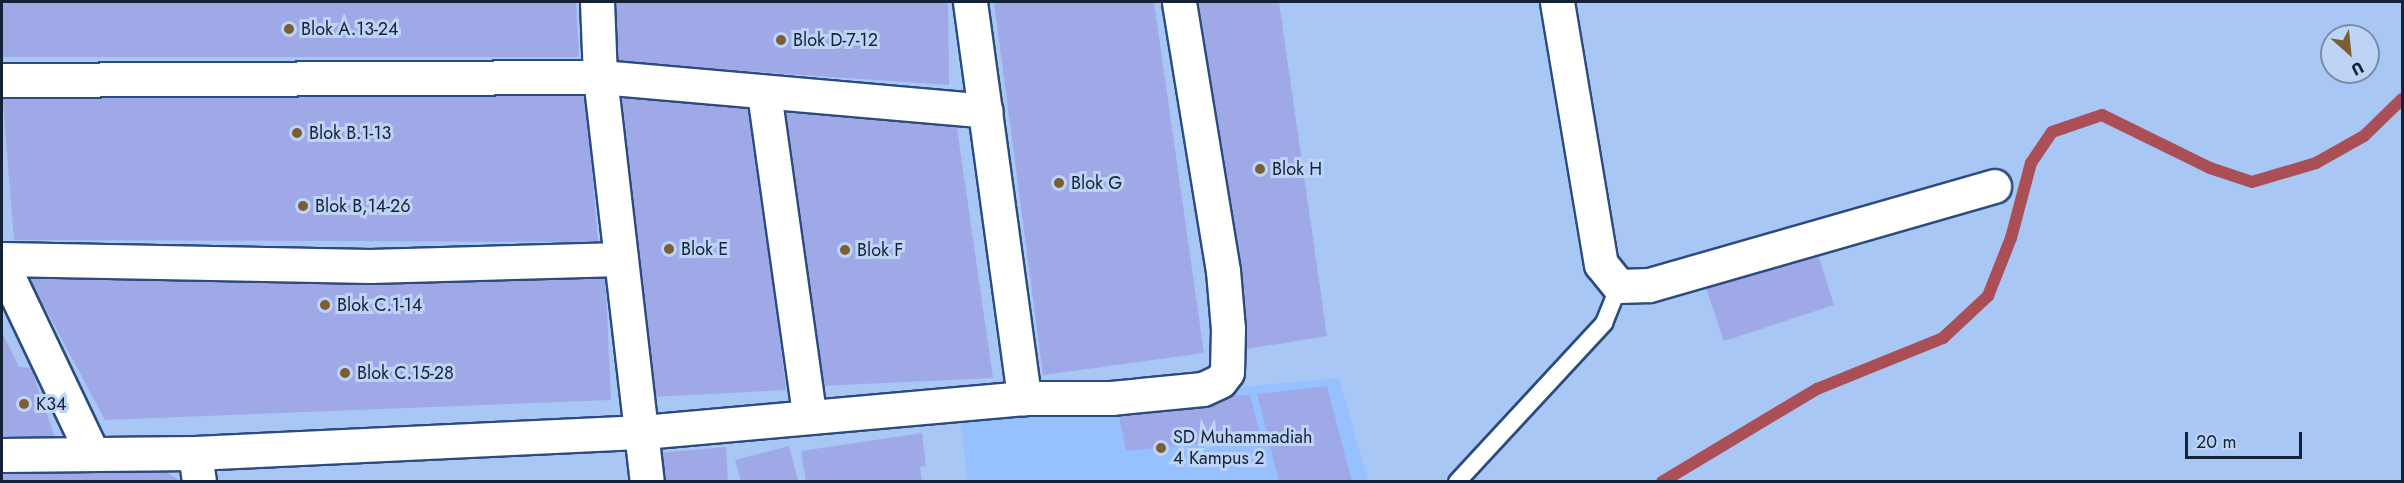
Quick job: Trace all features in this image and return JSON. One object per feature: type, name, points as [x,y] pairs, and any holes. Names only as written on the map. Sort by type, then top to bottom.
[{"type":"street","points":[[597,2],[600,77],[647,482]]},
{"type":"street","points":[[970,2],[1024,398]]},
{"type":"street","points":[[2,455],[92,453],[197,467],[643,432],[808,414],[1024,398],[1111,398],[1193,391],[1220,381],[1227,372],[1223,271],[1179,2]]},
{"type":"street","points":[[1557,2],[1601,264],[1619,286],[1649,285],[1994,186]]},
{"type":"street","points":[[2,80],[600,77],[986,111]]},
{"type":"street","points":[[764,93],[808,414]]},
{"type":"street","points":[[92,453],[3,270],[370,266],[621,259]]},
{"type":"lane","points":[[1457,482],[1604,323],[1619,286]]},
{"type":"shaded area","name":"SD Muhammadiah 4 Kampus 2","points":[[1339,378],[1368,481],[968,481],[959,414]]},
{"type":"building","name":"Blok A.13-24","points":[[2,2],[576,2],[579,57],[2,57]]},
{"type":"building","name":"Blok D-7-12","points":[[615,2],[948,2],[949,85],[612,62]]},
{"type":"building","points":[[994,2],[1154,2],[1204,353],[1043,375]]},
{"type":"building","name":"Blok H","points":[[1194,2],[1279,2],[1327,336],[1240,350]]},
{"type":"building","points":[[2,90],[586,96],[598,242],[14,240]]},
{"type":"building","points":[[620,98],[752,107],[786,390],[650,397]]},
{"type":"building","points":[[783,113],[956,121],[993,378],[819,386]]},
{"type":"building","points":[[1815,245],[1834,305],[1724,341],[1704,282]]},
{"type":"building","points":[[605,272],[611,400],[105,420],[27,274]]},
{"type":"building","name":"K34","points":[[2,332],[19,367],[31,368],[56,440],[2,442]]},
{"type":"building","points":[[1327,386],[1352,482],[1279,482],[1257,394]]},
{"type":"building","points":[[1250,395],[1261,438],[1126,451],[1116,401]]},
{"type":"building","points":[[922,433],[926,466],[920,467],[922,482],[806,482],[801,451]]},
{"type":"building","points":[[789,446],[798,481],[741,482],[735,460]]},
{"type":"building","points":[[726,447],[728,482],[658,482],[655,453]]},
{"type":"building","points":[[166,472],[182,482],[2,482],[2,474]]},
{"type":"waterway","points":[[1662,482],[1817,389],[1943,338],[1988,296],[2011,238],[2031,163],[2052,132],[2102,115],[2210,168],[2252,182],[2316,163],[2364,136],[2402,99]]},
{"type":"place","name":"Blok A.13-24","points":[[289,29]]},
{"type":"place","name":"Blok D-7-12","points":[[781,40]]},
{"type":"place","name":"Blok B.1-13","points":[[297,133]]},
{"type":"place","name":"Blok H","points":[[1260,169]]},
{"type":"place","name":"Blok G","points":[[1059,183]]},
{"type":"place","name":"Blok B,14-26","points":[[303,206]]},
{"type":"place","name":"Blok E","points":[[669,249]]},
{"type":"place","name":"Blok F","points":[[845,250]]},
{"type":"place","name":"Blok C.1-14","points":[[325,305]]},
{"type":"place","name":"Blok C.15-28","points":[[345,373]]},
{"type":"place","name":"K34","points":[[24,404]]},
{"type":"place","name":"SD Muhammadiah 4 Kampus 2","points":[[1161,448]]}]
